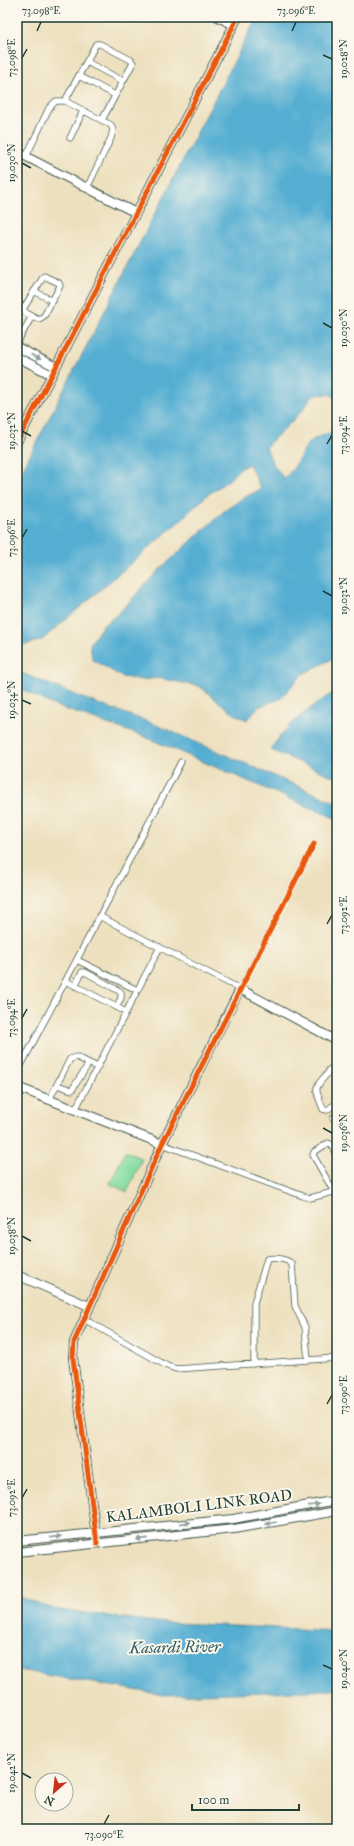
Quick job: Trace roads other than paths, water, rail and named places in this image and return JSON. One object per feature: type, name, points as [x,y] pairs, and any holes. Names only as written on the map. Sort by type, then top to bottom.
[{"type":"street","points":[[218,17],[234,25]]},
{"type":"street","points":[[17,442],[238,17]]},
{"type":"street","points":[[65,101],[96,44],[100,44],[131,60],[132,62],[102,120]]},
{"type":"street","points":[[87,62],[123,81]]},
{"type":"street","points":[[79,76],[115,95]]},
{"type":"street","points":[[26,157],[49,108],[56,101],[65,101],[111,125],[113,130],[111,138],[87,188]]},
{"type":"street","points":[[70,138],[83,111]]},
{"type":"street","points":[[17,152],[136,213]]},
{"type":"street","points":[[44,276],[59,283],[60,289],[42,319],[32,316],[23,309],[34,291],[44,276]]},
{"type":"street","points":[[34,291],[53,301]]},
{"type":"street","points":[[17,343],[32,316]]},
{"type":"street","points":[[17,347],[54,371]]},
{"type":"street","points":[[17,357],[54,371]]},
{"type":"street","points":[[17,1073],[181,762]]},
{"type":"street","points":[[97,1543],[73,1358],[74,1342],[162,1144],[314,844]]},
{"type":"street","points":[[100,916],[337,1041]]},
{"type":"street","points":[[75,1110],[160,947]]},
{"type":"street","points":[[77,960],[137,990]]},
{"type":"street","points":[[75,986],[82,972],[85,972],[121,992],[121,998],[116,1007]]},
{"type":"street","points":[[66,981],[126,1012]]},
{"type":"street","points":[[49,1100],[70,1059],[77,1057],[97,1067]]},
{"type":"street","points":[[57,1085],[72,1090],[89,1063]]},
{"type":"street","points":[[337,1064],[316,1086],[323,1109],[327,1110],[337,1103]]},
{"type":"street","points":[[17,1087],[162,1144],[310,1198],[335,1192],[313,1155],[314,1152],[328,1143],[332,1145],[337,1154]]},
{"type":"street","points":[[254,1364],[254,1302],[267,1259],[272,1258],[290,1262],[292,1264],[295,1306],[305,1327],[308,1360]]},
{"type":"street","points":[[17,1275],[89,1306]]},
{"type":"street","points":[[84,1319],[167,1366],[176,1369],[337,1358]]},
{"type":"street","name":"KALAMBOLI LINK ROAD","points":[[17,1541],[233,1519],[337,1500]]},
{"type":"street","name":"KALAMBOLI LINK ROAD","points":[[17,1552],[234,1529],[337,1511]]},
{"type":"water","points":[[257,17],[337,17],[337,398],[329,394],[313,395],[301,412],[266,447],[272,462],[284,479],[293,469],[308,443],[320,436],[337,431],[337,659],[334,658],[303,674],[280,699],[258,707],[247,720],[233,713],[199,686],[157,678],[143,680],[122,677],[92,659],[90,644],[103,625],[117,615],[157,572],[223,512],[243,498],[261,489],[249,464],[239,469],[229,480],[206,496],[173,527],[42,640],[25,645],[17,641],[17,480]]},
{"type":"water","points":[[17,671],[90,701],[152,723],[337,803],[337,819],[145,737],[53,705],[17,687]]},
{"type":"water","points":[[337,690],[337,778],[271,750],[284,732],[300,716]]},
{"type":"water","name":"Kasardi River","points":[[17,1596],[53,1609],[156,1622],[337,1631],[337,1690],[164,1695],[17,1670]]}]
